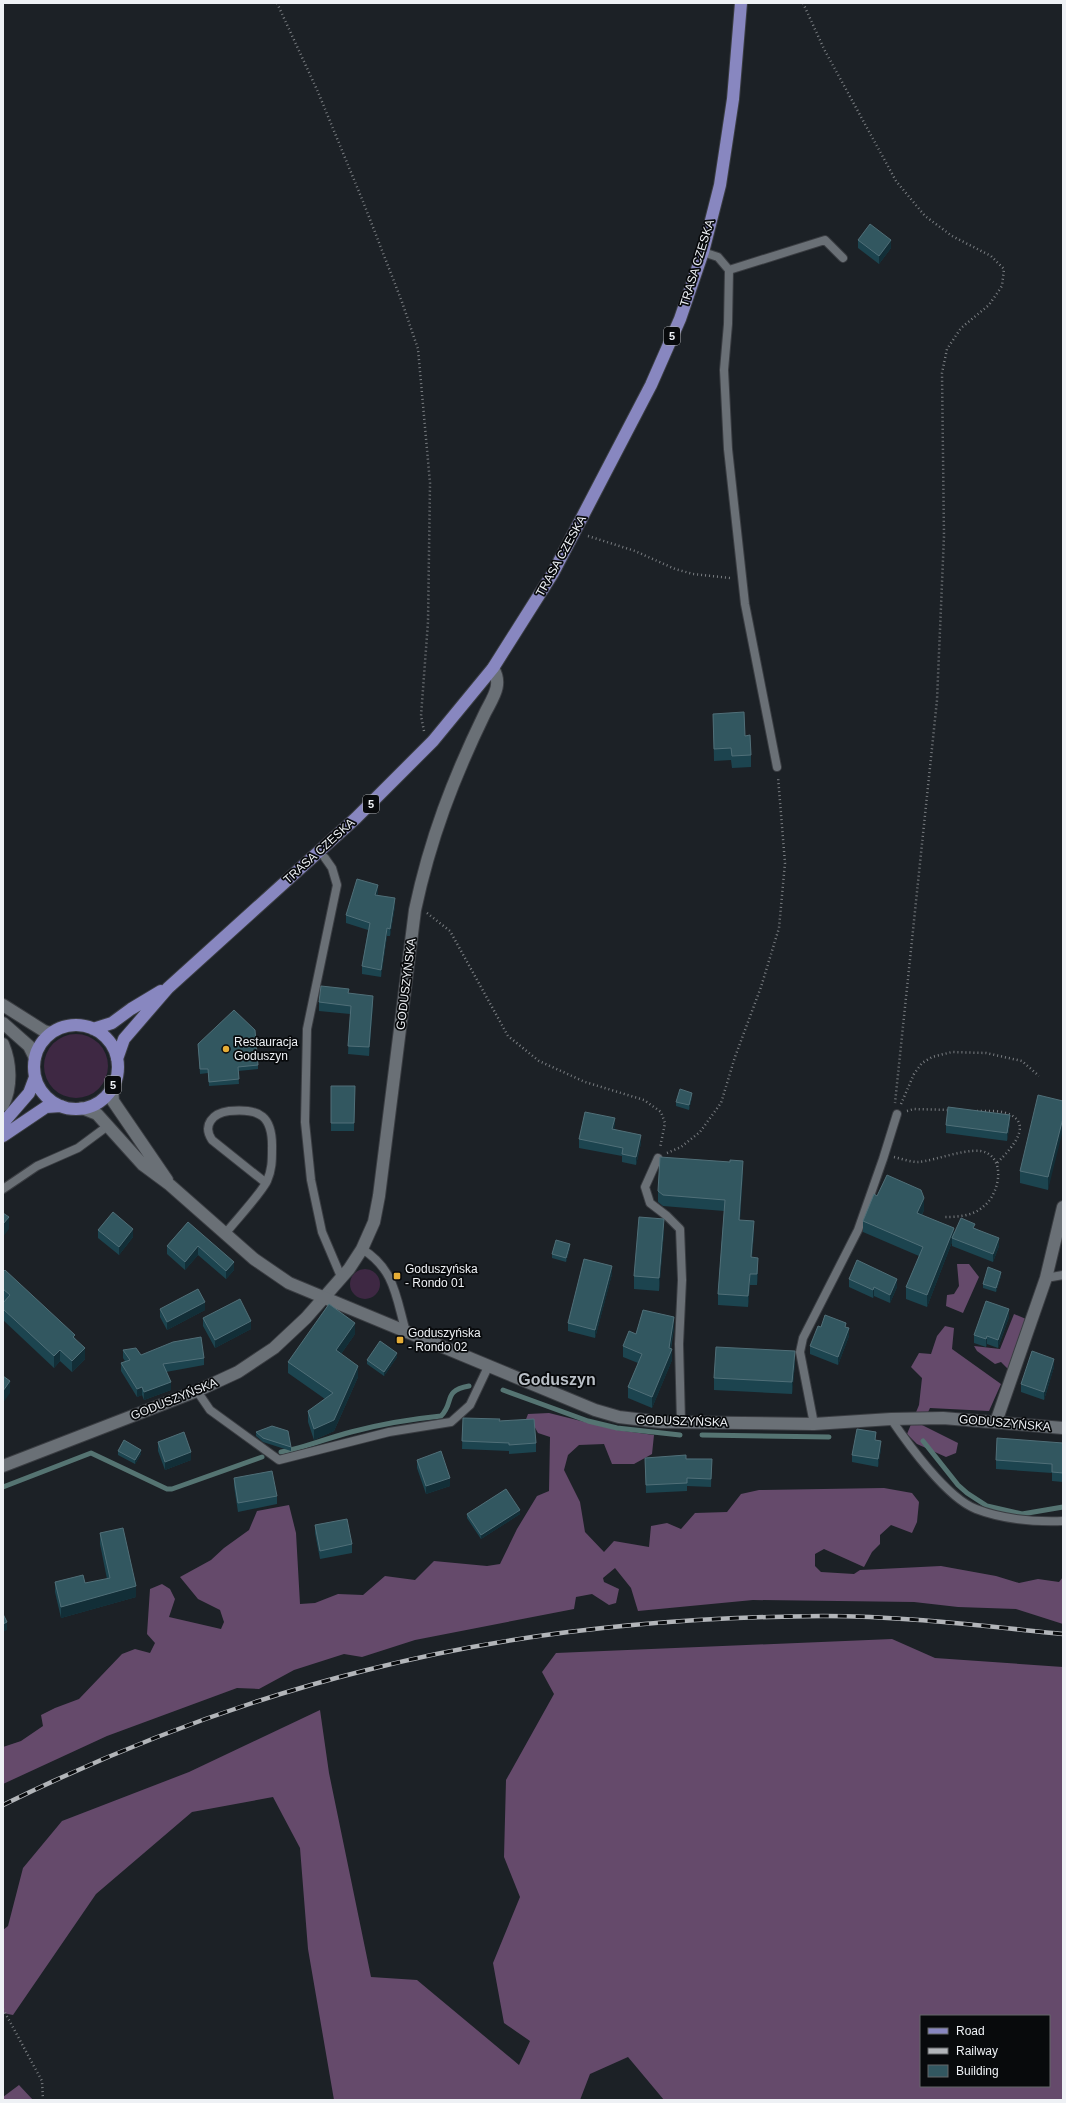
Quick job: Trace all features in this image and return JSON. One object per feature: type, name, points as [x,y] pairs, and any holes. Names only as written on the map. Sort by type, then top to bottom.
[{"type":"main road","name":"TRASA CZESKA","points":[[117,1059],[124,1039],[168,988],[404,772],[449,723],[493,668],[533,607],[575,532],[651,385],[680,319],[703,252],[720,185],[733,99],[741,3]]},
{"type":"main road","name":"TRASA CZESKA","points":[[93,1029],[112,1023],[131,1009],[168,988]]},
{"type":"main road","name":"5","points":[[3,1123],[29,1093],[35,1077],[35,1058],[40,1044],[51,1033],[72,1025],[82,1025],[93,1029],[108,1041],[117,1059],[117,1074],[112,1088],[96,1104],[82,1108],[61,1106],[46,1107],[3,1136]]},
{"type":"main road","name":"5","points":[[35,1077],[44,1095],[61,1106]]},
{"type":"street","name":"GODUSZYŃSKA","points":[[3,1466],[196,1391],[238,1372],[274,1348],[291,1334],[342,1279],[362,1249],[374,1222],[380,1196],[415,910],[423,872],[438,824],[459,766],[496,692],[498,676],[493,668]]},
{"type":"street","points":[[3,1005],[51,1033]]},
{"type":"street","points":[[3,1023],[29,1046],[35,1058]]},
{"type":"street","points":[[3,1044],[7,1056],[10,1080],[3,1105]]},
{"type":"street","name":"GODUSZYŃSKA","points":[[112,1088],[113,1101],[136,1136],[154,1159],[170,1185]]},
{"type":"street","name":"GODUSZYŃSKA","points":[[82,1108],[97,1114],[109,1125],[126,1148],[143,1165],[170,1185],[225,1234],[271,1272],[295,1286],[595,1410],[640,1420],[681,1422],[814,1424],[891,1419],[943,1418],[1063,1428]]},
{"type":"street","points":[[996,1422],[1046,1278],[1063,1207]]},
{"type":"lane","points":[[729,270],[825,240],[843,258]]},
{"type":"lane","points":[[703,252],[718,257],[729,270],[728,324],[724,370],[728,449],[745,604],[777,767]]},
{"type":"lane","points":[[325,858],[332,868],[337,885],[307,1029],[305,1122],[311,1180],[322,1232],[342,1279]]},
{"type":"lane","points":[[225,1234],[266,1183],[272,1168],[271,1128],[266,1119],[257,1112],[244,1110],[224,1112],[214,1117],[208,1124],[207,1133],[212,1140],[266,1183]]},
{"type":"lane","points":[[814,1424],[800,1352],[803,1338],[858,1230],[897,1114]]},
{"type":"lane","points":[[3,1189],[37,1166],[78,1148],[109,1125]]},
{"type":"lane","points":[[658,1158],[645,1187],[650,1203],[667,1216],[680,1229],[682,1280],[679,1344],[681,1422]]},
{"type":"lane","points":[[362,1249],[383,1265],[391,1279],[406,1332]]},
{"type":"lane","points":[[1046,1278],[1063,1275]]},
{"type":"lane","points":[[196,1391],[210,1410],[279,1460],[389,1432],[451,1422],[470,1405],[488,1367]]},
{"type":"lane","points":[[891,1419],[918,1457],[950,1491],[974,1509],[1009,1518],[1063,1521]]},
{"type":"path","points":[[277,3],[318,92],[358,190],[402,302],[418,349],[430,484],[428,615],[421,716],[422,724],[427,736]]},
{"type":"path","points":[[803,3],[824,49],[896,181],[925,216],[952,236],[991,256],[1004,269],[1002,286],[989,305],[961,328],[947,348],[942,373],[944,536],[937,700],[895,1100],[897,1114]]},
{"type":"path","points":[[575,532],[635,551],[681,570],[712,577],[742,579]]},
{"type":"path","points":[[658,1158],[681,1146],[700,1132],[721,1103],[735,1057],[761,987],[779,928],[785,863],[777,767]]},
{"type":"path","points":[[415,910],[430,914],[450,931],[508,1036],[539,1062],[585,1082],[644,1100],[661,1112],[665,1123],[658,1158]]},
{"type":"path","points":[[897,1114],[914,1074],[922,1063],[932,1057],[952,1052],[986,1053],[1022,1061],[1039,1076]]},
{"type":"path","points":[[897,1114],[914,1109],[952,1110]]},
{"type":"path","points":[[975,1111],[997,1112],[1012,1115],[1019,1123],[1020,1131],[1009,1150],[996,1164]]},
{"type":"path","points":[[884,1155],[917,1162],[976,1151],[986,1152],[993,1157],[999,1169],[996,1188],[984,1207],[959,1217],[944,1217]]},
{"type":"path","points":[[3,2009],[42,2081],[42,2100]]},
{"type":"shaded area","points":[[76,1034],[94,1039],[99,1043],[103,1048],[108,1066],[103,1084],[99,1089],[94,1093],[76,1098],[58,1093],[53,1089],[49,1084],[44,1066],[49,1048],[53,1043],[58,1039]]},
{"type":"shaded area","points":[[957,1264],[969,1264],[979,1277],[963,1313],[946,1306],[947,1295],[954,1294],[959,1286]]},
{"type":"shaded area","points":[[365,1269],[376,1273],[380,1284],[376,1295],[365,1299],[354,1295],[350,1284],[354,1273]]},
{"type":"shaded area","points":[[1014,1314],[1026,1319],[1008,1369],[1001,1362],[995,1364],[977,1351],[974,1346],[1000,1349]]},
{"type":"shaded area","points":[[945,1326],[954,1328],[952,1349],[1001,1384],[989,1411],[930,1408],[922,1425],[958,1443],[956,1453],[946,1457],[917,1444],[907,1434],[919,1405],[922,1378],[911,1367],[919,1353],[931,1354],[937,1336]]},
{"type":"shaded area","points":[[549,1413],[617,1430],[654,1435],[652,1454],[634,1464],[612,1464],[604,1444],[579,1445],[568,1455],[564,1470],[580,1502],[585,1532],[604,1552],[614,1541],[649,1547],[651,1526],[667,1523],[681,1529],[695,1513],[727,1512],[741,1494],[759,1490],[884,1488],[912,1493],[919,1502],[917,1522],[912,1533],[891,1525],[880,1535],[880,1544],[872,1552],[864,1567],[824,1549],[815,1554],[815,1566],[821,1572],[854,1574],[860,1570],[941,1566],[996,1576],[1019,1583],[1038,1579],[1059,1582],[1063,1577],[1063,1624],[1016,1609],[958,1607],[914,1602],[753,1600],[638,1611],[631,1588],[615,1568],[603,1578],[604,1582],[619,1589],[616,1603],[609,1605],[592,1594],[576,1597],[574,1609],[415,1640],[362,1657],[344,1654],[294,1670],[259,1689],[237,1688],[107,1736],[3,1784],[3,1747],[21,1741],[43,1726],[41,1715],[79,1699],[122,1654],[135,1649],[150,1653],[155,1643],[147,1634],[150,1589],[162,1584],[170,1589],[175,1599],[169,1617],[221,1629],[224,1622],[220,1610],[198,1599],[180,1577],[211,1560],[224,1548],[249,1530],[257,1511],[289,1505],[296,1533],[300,1604],[315,1603],[338,1594],[363,1595],[385,1576],[415,1580],[434,1561],[487,1566],[500,1564],[517,1529],[537,1496],[549,1491],[550,1437],[538,1433],[533,1424],[525,1422],[528,1414]]},
{"type":"shaded area","points":[[892,1639],[935,1658],[1063,1667],[1063,2100],[664,2100],[628,2057],[590,2074],[580,2100],[334,2100],[308,1949],[300,1848],[273,1797],[192,1812],[96,1894],[13,2015],[3,2013],[3,1930],[8,1926],[23,1868],[62,1821],[189,1772],[320,1710],[329,1773],[371,1977],[417,1980],[519,2065],[530,2041],[504,2023],[493,1963],[520,1897],[504,1857],[506,1780],[554,1694],[542,1672],[556,1653]]},
{"type":"shaded area","points":[[19,2085],[33,2100],[3,2100],[3,2097]]},
{"type":"building","points":[[870,224],[891,240],[879,256],[858,240]]},
{"type":"building","points":[[744,712],[745,736],[750,735],[751,755],[732,756],[731,748],[714,749],[713,714]]},
{"type":"building","points":[[357,879],[378,885],[375,895],[395,898],[390,929],[387,928],[381,970],[362,966],[370,923],[346,915]]},
{"type":"building","points":[[321,986],[349,989],[348,993],[373,996],[369,1047],[348,1046],[351,1006],[319,1002]]},
{"type":"building","name":"Restauracja Goduszyn","points":[[234,1010],[255,1030],[258,1065],[238,1067],[239,1079],[209,1082],[208,1069],[200,1069],[198,1044]]},
{"type":"building","points":[[331,1086],[355,1086],[354,1123],[331,1123]]},
{"type":"building","points":[[680,1089],[692,1093],[689,1105],[676,1102]]},
{"type":"building","points":[[1038,1095],[1063,1101],[1063,1118],[1048,1177],[1020,1171]]},
{"type":"building","points":[[948,1107],[1010,1115],[1007,1133],[946,1125]]},
{"type":"building","points":[[585,1112],[615,1118],[612,1129],[641,1135],[636,1157],[622,1154],[623,1148],[579,1139]]},
{"type":"building","points":[[660,1157],[730,1162],[730,1160],[743,1161],[739,1220],[754,1221],[751,1257],[758,1258],[757,1274],[750,1274],[748,1296],[718,1294],[725,1200],[663,1195],[658,1191]]},
{"type":"building","points":[[887,1175],[921,1190],[924,1198],[917,1213],[954,1228],[927,1295],[906,1287],[923,1247],[863,1221],[874,1194],[877,1196]]},
{"type":"building","points":[[113,1212],[133,1229],[119,1247],[98,1230]]},
{"type":"building","points":[[3,1213],[9,1217],[3,1224]]},
{"type":"building","points":[[639,1217],[664,1219],[659,1278],[634,1276]]},
{"type":"building","points":[[961,1218],[975,1224],[973,1228],[999,1238],[993,1254],[952,1238]]},
{"type":"building","points":[[188,1222],[234,1262],[226,1271],[198,1246],[185,1262],[167,1246]]},
{"type":"building","points":[[556,1240],[570,1244],[566,1258],[552,1254]]},
{"type":"building","points":[[584,1259],[612,1266],[595,1330],[568,1323]]},
{"type":"building","points":[[857,1260],[897,1279],[890,1295],[874,1287],[873,1290],[849,1279]]},
{"type":"building","points":[[988,1267],[1001,1272],[996,1288],[983,1284]]},
{"type":"building","points":[[5,1270],[75,1335],[73,1337],[85,1348],[72,1361],[60,1350],[54,1356],[3,1309],[3,1303],[10,1295],[3,1289],[3,1272]]},
{"type":"building","points":[[198,1289],[205,1302],[167,1322],[160,1309]]},
{"type":"building","points":[[240,1299],[251,1321],[215,1340],[203,1318]]},
{"type":"building","points":[[986,1301],[1009,1309],[998,1340],[987,1336],[986,1339],[974,1335]]},
{"type":"building","points":[[329,1304],[355,1323],[336,1350],[358,1366],[334,1420],[314,1429],[308,1411],[333,1393],[288,1362]]},
{"type":"building","points":[[643,1310],[674,1317],[669,1348],[672,1349],[652,1397],[628,1387],[642,1354],[623,1346],[629,1331],[636,1334]]},
{"type":"building","points":[[825,1315],[846,1323],[845,1327],[849,1328],[838,1357],[810,1346],[818,1326],[821,1327]]},
{"type":"building","points":[[201,1337],[204,1358],[163,1364],[171,1382],[144,1392],[142,1387],[137,1389],[121,1363],[130,1360],[123,1350],[136,1348],[141,1355],[173,1342]]},
{"type":"building","points":[[380,1341],[397,1353],[384,1372],[367,1360]]},
{"type":"building","points":[[716,1347],[795,1351],[792,1382],[714,1378]]},
{"type":"building","points":[[1032,1351],[1054,1359],[1044,1392],[1021,1384]]},
{"type":"building","points":[[3,1376],[10,1381],[3,1391]]},
{"type":"building","points":[[463,1418],[500,1419],[499,1421],[534,1419],[536,1443],[509,1445],[509,1443],[462,1441]]},
{"type":"building","points":[[272,1426],[288,1431],[291,1447],[263,1438],[256,1432]]},
{"type":"building","points":[[857,1429],[876,1432],[875,1440],[881,1441],[878,1459],[852,1455]]},
{"type":"building","points":[[184,1432],[191,1452],[165,1462],[158,1442]]},
{"type":"building","points":[[997,1438],[1063,1443],[1063,1473],[1052,1472],[1052,1464],[996,1460]]},
{"type":"building","points":[[124,1440],[141,1450],[135,1460],[118,1451]]},
{"type":"building","points":[[441,1451],[450,1478],[426,1486],[417,1460]]},
{"type":"building","points":[[686,1455],[686,1459],[712,1459],[711,1479],[687,1478],[687,1483],[646,1485],[645,1458]]},
{"type":"building","points":[[272,1471],[277,1496],[238,1503],[234,1478]]},
{"type":"building","points":[[506,1489],[520,1510],[481,1535],[467,1514]]},
{"type":"building","points":[[347,1519],[352,1544],[320,1551],[315,1525]]},
{"type":"building","points":[[123,1528],[136,1586],[61,1607],[55,1582],[83,1575],[85,1583],[110,1578],[100,1533]]},
{"type":"building","points":[[3,1614],[7,1622],[3,1624]]},
{"type":"waterway","points":[[281,1452],[299,1448],[342,1434],[407,1420],[441,1416],[445,1411],[452,1394],[461,1388],[469,1386]]},
{"type":"waterway","points":[[503,1390],[588,1421],[617,1428],[680,1435]]},
{"type":"waterway","points":[[702,1435],[829,1437]]},
{"type":"waterway","points":[[923,1441],[958,1485],[967,1493],[987,1506],[1022,1514],[1063,1507]]},
{"type":"waterway","points":[[3,1487],[91,1453],[167,1489],[172,1489],[262,1457]]},
{"type":"railway","points":[[3,1805],[136,1745],[227,1711],[274,1696],[320,1682],[423,1657],[536,1636],[593,1629],[708,1620],[823,1616],[853,1616],[913,1620],[1063,1634]]},
{"type":"place","name":"Restauracja Goduszyn","points":[[226,1049]]},
{"type":"place","name":"Goduszyńska - Rondo 01","points":[[397,1276]]},
{"type":"place","name":"Goduszyńska - Rondo 02","points":[[400,1340]]},
{"type":"district","name":"Goduszyn","points":[[557,1379]]}]
